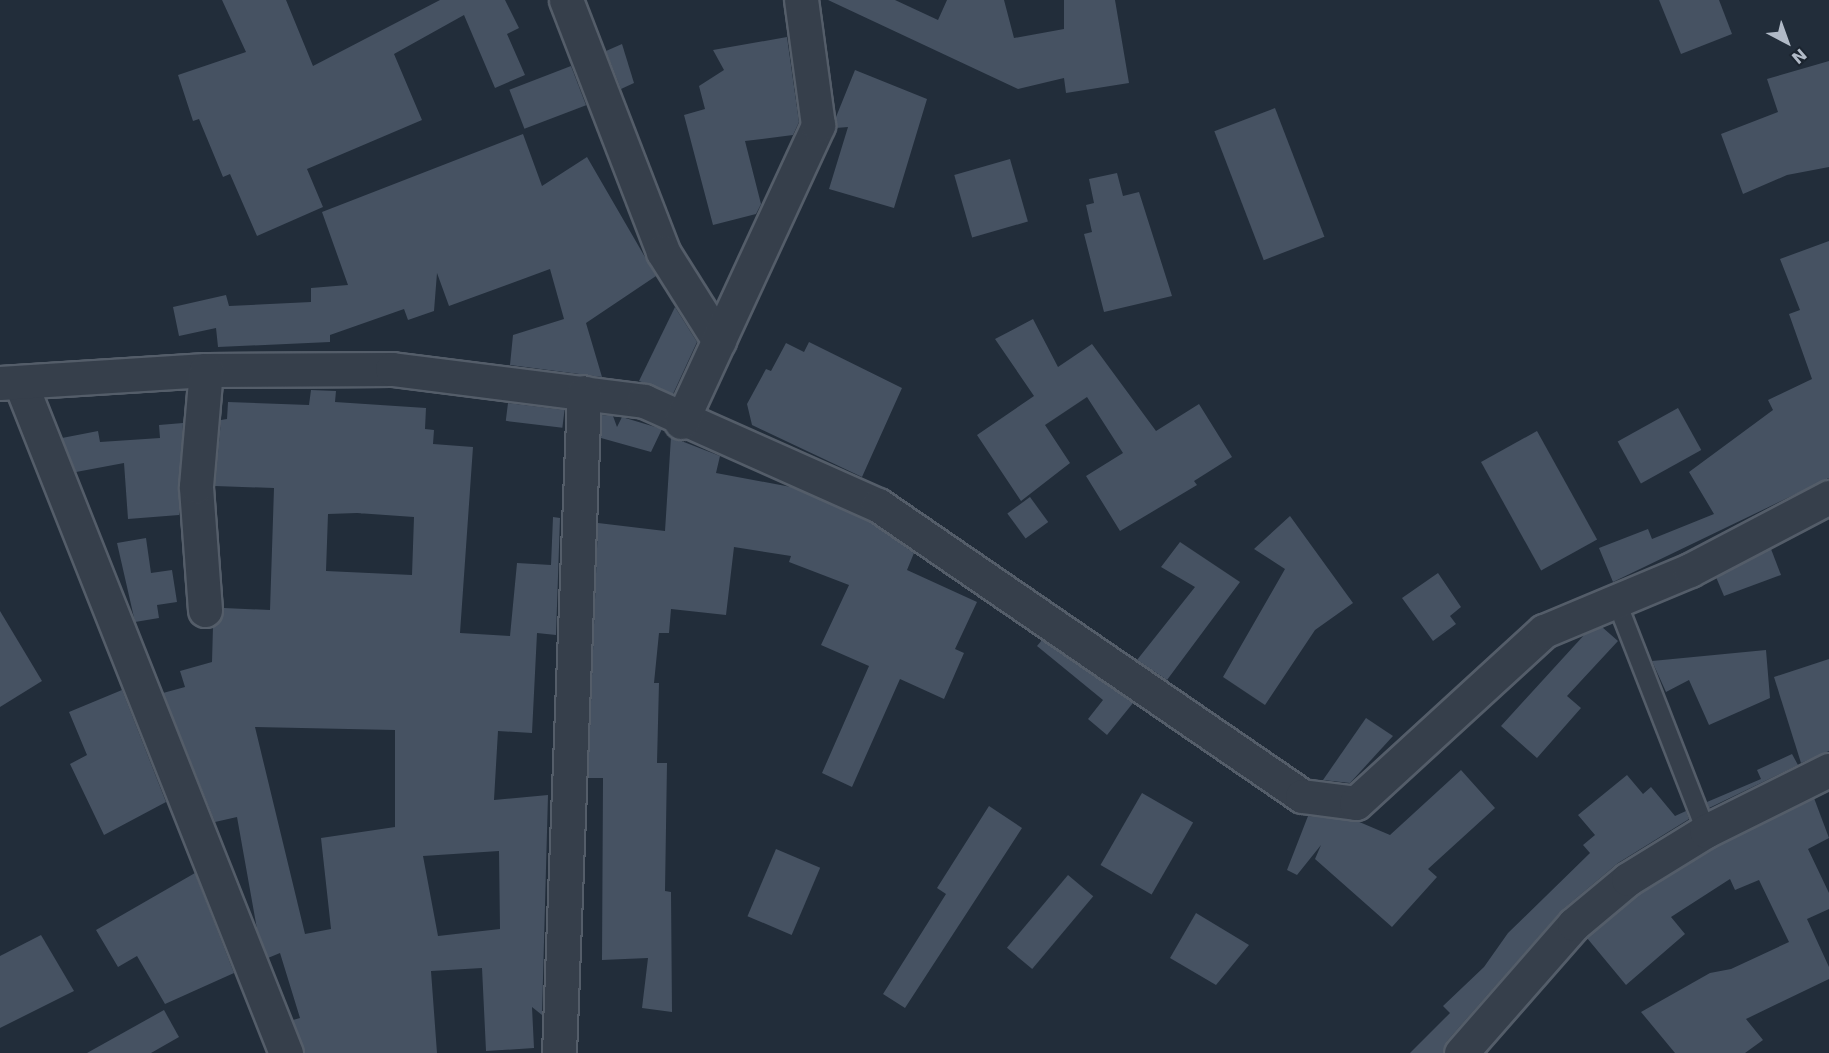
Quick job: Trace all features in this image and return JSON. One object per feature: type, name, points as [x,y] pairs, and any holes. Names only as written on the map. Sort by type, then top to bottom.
[{"type":"street","points":[[566,0],[663,252],[719,341]]},
{"type":"street","points":[[681,422],[818,125],[801,0]]},
{"type":"street","points":[[286,1053],[10,383],[206,370],[392,369],[644,401],[681,422],[878,505],[1302,796],[1356,803],[1544,631],[1689,570],[1829,497]]},
{"type":"street","points":[[205,610],[196,486],[206,370]]},
{"type":"street","points":[[559,1053],[584,392]]},
{"type":"street","points":[[1461,1053],[1574,924],[1628,879],[1706,831],[1829,770]]},
{"type":"lane","points":[[1616,600],[1706,831]]},
{"type":"building","points":[[222,0],[286,0],[313,66],[440,0],[505,0],[519,28],[507,34],[525,75],[495,88],[464,15],[394,54],[422,120],[307,169],[323,207],[257,236],[230,174],[223,177],[199,119],[193,121],[178,75],[246,52]]},
{"type":"building","points":[[828,0],[895,0],[938,20],[947,0],[1004,0],[1014,38],[1064,29],[1064,0],[1115,0],[1129,83],[1066,93],[1064,78],[1018,89]]},
{"type":"building","points":[[1659,0],[1719,0],[1732,34],[1681,54]]},
{"type":"building","points":[[787,37],[799,122],[793,135],[745,141],[761,204],[756,214],[713,225],[684,115],[705,109],[699,86],[724,70],[713,50]]},
{"type":"building","points":[[622,44],[634,83],[621,89],[606,51]]},
{"type":"building","points":[[1829,61],[1829,167],[1787,175],[1743,194],[1721,134],[1778,112],[1767,79]]},
{"type":"building","points":[[571,66],[586,105],[524,129],[509,90]]},
{"type":"building","points":[[855,70],[927,99],[894,208],[829,189],[848,127],[836,128],[836,117]]},
{"type":"building","points":[[1275,108],[1324,237],[1264,260],[1214,131]]},
{"type":"building","points":[[523,134],[542,186],[587,157],[656,276],[586,323],[602,377],[510,365],[513,335],[564,319],[550,269],[449,306],[437,273],[434,311],[408,320],[404,309],[330,335],[330,342],[218,347],[216,328],[179,336],[173,307],[226,295],[229,306],[311,302],[311,288],[348,285],[322,212]]},
{"type":"building","points":[[1010,159],[1028,221],[972,237],[954,175]]},
{"type":"building","points":[[1117,173],[1123,196],[1139,192],[1172,296],[1104,312],[1084,234],[1092,232],[1086,205],[1094,203],[1089,179]]},
{"type":"building","points":[[1829,241],[1829,478],[1613,582],[1599,548],[1648,529],[1652,539],[1714,514],[1689,472],[1773,410],[1768,400],[1812,379],[1789,314],[1800,310],[1780,259]]},
{"type":"building","points":[[675,307],[697,342],[673,394],[639,381]]},
{"type":"building","points":[[1033,319],[1058,367],[1092,344],[1156,431],[1199,404],[1232,457],[1194,481],[1197,485],[1120,531],[1086,476],[1123,453],[1087,397],[1045,425],[1070,463],[1021,501],[977,435],[1034,396],[995,339]]},
{"type":"building","points":[[809,342],[902,388],[862,477],[752,425],[747,404],[766,369],[771,371],[786,343],[804,352]]},
{"type":"building","points":[[311,390],[336,391],[335,402],[426,408],[425,429],[434,430],[433,444],[473,447],[460,633],[510,636],[517,563],[551,565],[553,517],[560,518],[556,635],[537,633],[532,733],[498,731],[494,800],[548,795],[542,1015],[532,1007],[534,1048],[486,1051],[482,968],[431,971],[437,1053],[304,1053],[293,1020],[300,1018],[280,953],[268,958],[257,929],[237,817],[215,822],[163,693],[185,687],[180,671],[212,662],[213,626],[224,608],[270,610],[274,488],[215,486],[221,420],[227,419],[228,402],[309,405]],"holes":[[[357,513],[414,517],[412,575],[326,571],[328,514]],[[255,727],[395,730],[395,827],[321,838],[331,929],[305,934]],[[499,851],[500,929],[438,936],[423,856]]]},
{"type":"building","points":[[508,403],[565,410],[562,428],[506,421]]},
{"type":"building","points":[[1678,408],[1701,450],[1641,483],[1618,441]]},
{"type":"building","points":[[602,415],[613,416],[617,427],[622,417],[662,429],[651,452],[601,438]]},
{"type":"building","points":[[183,423],[179,515],[128,519],[124,463],[76,472],[62,438],[98,431],[100,442],[160,438],[159,425]]},
{"type":"building","points":[[1537,431],[1597,539],[1541,570],[1481,462]]},
{"type":"building","points":[[671,437],[720,456],[716,473],[791,487],[869,521],[914,553],[907,570],[977,602],[955,649],[964,653],[944,699],[900,679],[852,787],[822,773],[869,666],[821,645],[849,585],[789,562],[791,556],[734,547],[726,615],[671,609],[669,633],[659,633],[654,683],[659,683],[657,763],[667,763],[665,891],[671,892],[672,1012],[642,1008],[648,958],[602,960],[603,778],[588,778],[598,523],[665,531]]},
{"type":"building","points":[[1030,497],[1048,522],[1026,539],[1007,513]]},
{"type":"building","points":[[1290,516],[1353,603],[1315,630],[1265,705],[1223,677],[1285,569],[1254,549]]},
{"type":"building","points":[[146,538],[151,573],[172,570],[177,602],[157,605],[159,618],[135,622],[117,543]]},
{"type":"building","points":[[1180,542],[1240,582],[1167,680],[1137,660],[1195,587],[1161,567]]},
{"type":"building","points":[[1771,549],[1781,575],[1724,596],[1716,577]]},
{"type":"building","points":[[1438,573],[1461,607],[1450,616],[1456,624],[1433,641],[1402,598]]},
{"type":"building","points":[[0,611],[42,681],[0,707]]},
{"type":"building","points":[[1602,627],[1618,641],[1567,696],[1581,708],[1537,758],[1501,726],[1585,634]]},
{"type":"building","points":[[1042,640],[1133,703],[1107,735],[1088,719],[1103,700],[1037,646]]},
{"type":"building","points":[[1766,650],[1770,698],[1709,725],[1689,680],[1666,692],[1652,661]]},
{"type":"building","points":[[1829,659],[1829,751],[1801,763],[1774,677]]},
{"type":"building","points":[[122,690],[166,802],[104,835],[70,764],[87,755],[69,712]]},
{"type":"building","points":[[1366,718],[1393,736],[1350,783],[1323,780]]},
{"type":"building","points":[[1792,754],[1798,765],[1709,808],[1707,802],[1761,779],[1757,770]]},
{"type":"building","points":[[1461,770],[1495,808],[1428,869],[1437,877],[1392,927],[1315,859],[1321,845],[1297,875],[1287,870],[1308,816],[1357,821],[1390,835]]},
{"type":"building","points":[[1627,775],[1643,794],[1651,787],[1675,816],[1686,811],[1689,819],[1618,863],[1562,910],[1447,1041],[1443,1053],[1410,1053],[1450,1013],[1443,1006],[1484,967],[1508,933],[1590,853],[1583,845],[1595,835],[1578,815]]},
{"type":"building","points":[[1142,793],[1193,822],[1152,894],[1100,865]]},
{"type":"building","points":[[1814,798],[1829,838],[1808,849],[1829,893],[1829,909],[1807,919],[1829,967],[1829,979],[1746,1019],[1763,1040],[1745,1053],[1675,1053],[1641,1012],[1710,973],[1731,969],[1789,942],[1759,880],[1735,890],[1730,879],[1671,917],[1685,934],[1626,985],[1587,938],[1639,894],[1715,847]]},
{"type":"building","points":[[989,806],[1022,828],[905,1008],[883,994],[946,894],[937,888]]},
{"type":"building","points":[[776,849],[820,868],[792,935],[747,916]]},
{"type":"building","points":[[195,873],[234,973],[165,1004],[137,956],[118,967],[96,930]]},
{"type":"building","points":[[1068,875],[1093,896],[1032,969],[1007,948]]},
{"type":"building","points":[[1196,913],[1249,945],[1216,985],[1170,958]]},
{"type":"building","points":[[41,935],[74,991],[0,1028],[0,956]]},
{"type":"building","points":[[164,1010],[179,1037],[151,1053],[87,1053]]}]
